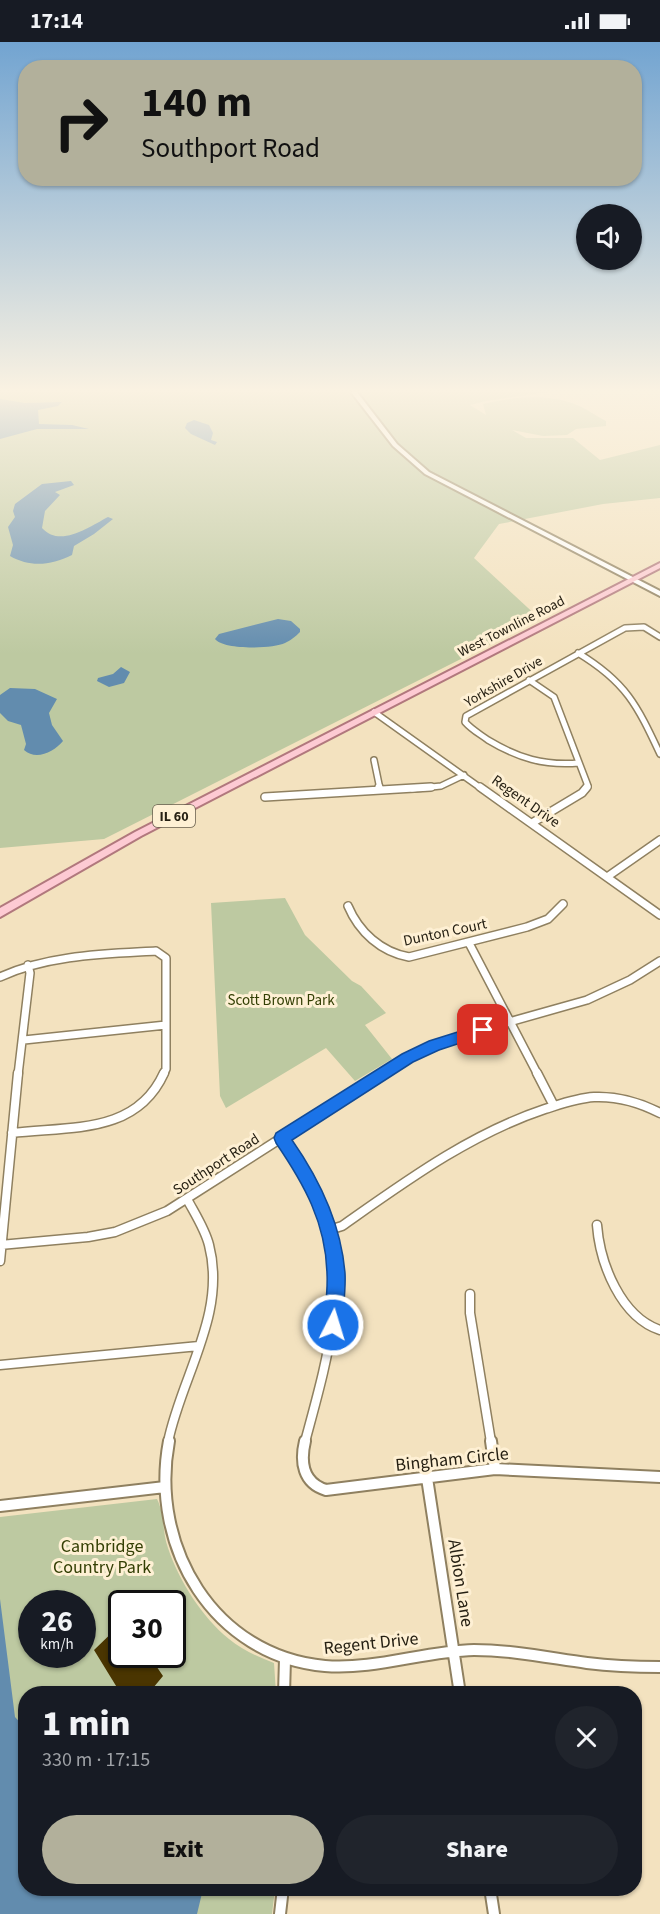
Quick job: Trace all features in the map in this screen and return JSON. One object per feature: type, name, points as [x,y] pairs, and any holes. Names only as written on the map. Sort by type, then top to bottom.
[{"type":"main road","name":"West Townline Road","points":[[374,712],[660,565]]},
{"type":"main road","name":"IL 60","points":[[0,913],[148,829],[374,712]]},
{"type":"street","points":[[439,479],[660,594]]},
{"type":"street","name":"Yorkshire Drive","points":[[579,762],[544,764],[522,759],[506,752],[466,724],[465,718],[468,713],[625,628],[639,623],[660,637]]},
{"type":"street","points":[[578,653],[606,670],[626,688],[660,754]]},
{"type":"street","points":[[529,680],[554,697],[588,782],[587,789],[532,824]]},
{"type":"street","name":"Regent Drive","points":[[374,712],[660,915]]},
{"type":"street","points":[[374,760],[380,790]]},
{"type":"street","points":[[265,797],[441,786],[464,775]]},
{"type":"street","points":[[607,877],[660,840]]},
{"type":"street","name":"Dunton Court","points":[[348,906],[351,915],[363,930],[389,953],[409,957],[469,943],[548,919],[563,904]]},
{"type":"street","points":[[469,943],[554,1106]]},
{"type":"street","points":[[0,977],[28,965],[145,951],[160,952],[166,958],[166,1070],[162,1083],[152,1097],[141,1108],[114,1121],[12,1133]]},
{"type":"street","name":"Southport Road","points":[[1,1245],[88,1237],[115,1232],[167,1211],[408,1058],[463,1035],[586,1000],[630,980],[660,960]]},
{"type":"street","points":[[0,1261],[6,1173],[24,1040],[30,973],[28,965]]},
{"type":"street","points":[[24,1040],[166,1025]]},
{"type":"street","points":[[282,1138],[319,1198],[329,1230],[342,1226],[426,1167],[466,1143],[554,1106],[579,1099],[608,1097],[628,1100],[659,1112]]},
{"type":"street","name":"Regent Drive","points":[[187,1199],[205,1232],[214,1267],[213,1294],[199,1346],[171,1428],[165,1460],[165,1486],[169,1522],[177,1551],[202,1598],[229,1627],[249,1642],[285,1659],[315,1665],[347,1666],[453,1651],[512,1652],[591,1663],[660,1667]]},
{"type":"street","points":[[597,1225],[599,1248],[625,1306],[645,1325],[660,1330]]},
{"type":"street","name":"Bingham Circle","points":[[329,1230],[336,1274],[331,1343],[303,1460],[308,1479],[318,1488],[326,1490],[495,1470],[529,1469],[566,1474],[660,1477]]},
{"type":"street","points":[[470,1294],[470,1313],[495,1470]]},
{"type":"street","points":[[0,1365],[199,1346]]},
{"type":"street","name":"Albion Lane","points":[[427,1478],[459,1686]]},
{"type":"street","points":[[0,1506],[165,1486]]},
{"type":"street","points":[[284,1686],[285,1659]]},
{"type":"street","points":[[280,1914],[282,1896]]},
{"type":"street","points":[[491,1896],[494,1914]]},
{"type":"green space","points":[[0,479],[660,479],[660,498],[603,504],[499,524],[474,558],[540,619],[104,839],[0,848]]},
{"type":"green space","name":"Scott Brown Park","points":[[285,898],[305,935],[352,981],[361,986],[386,1013],[365,1025],[392,1059],[355,1081],[326,1048],[226,1108],[220,1096],[211,903]]},
{"type":"green space","name":"Cambridge Country Park","points":[[157,1499],[166,1542],[192,1598],[219,1630],[234,1643],[274,1663],[276,1686],[18,1686],[18,1896],[274,1896],[272,1914],[0,1914],[0,1517]]},
{"type":"water","points":[[71,481],[74,485],[55,492],[60,495],[45,511],[42,528],[49,534],[66,536],[84,530],[108,517],[113,519],[74,546],[72,555],[64,558],[49,563],[33,564],[10,556],[13,545],[8,527],[15,517],[13,511],[15,504],[42,484]]},
{"type":"water","points":[[278,619],[291,621],[300,629],[300,632],[287,642],[270,646],[237,647],[220,643],[215,639],[219,634]]},
{"type":"water","points":[[121,667],[130,672],[124,683],[109,687],[97,681],[98,678],[113,674]]},
{"type":"water","points":[[10,688],[35,689],[57,699],[49,713],[52,725],[63,741],[55,749],[39,755],[24,750],[26,744],[21,725],[8,721],[0,713],[0,695]]},
{"type":"water","points":[[0,1599],[15,1717],[18,1720],[18,1896],[201,1896],[197,1914],[0,1914]]},
{"type":"building","points":[[108,1636],[108,1668],[158,1668],[163,1676],[155,1686],[116,1686],[96,1653],[96,1648]]},
{"type":"route","points":[[333,1325],[336,1307],[336,1274],[327,1222],[319,1198],[308,1177],[282,1138],[408,1058],[463,1035],[483,1030]]}]
